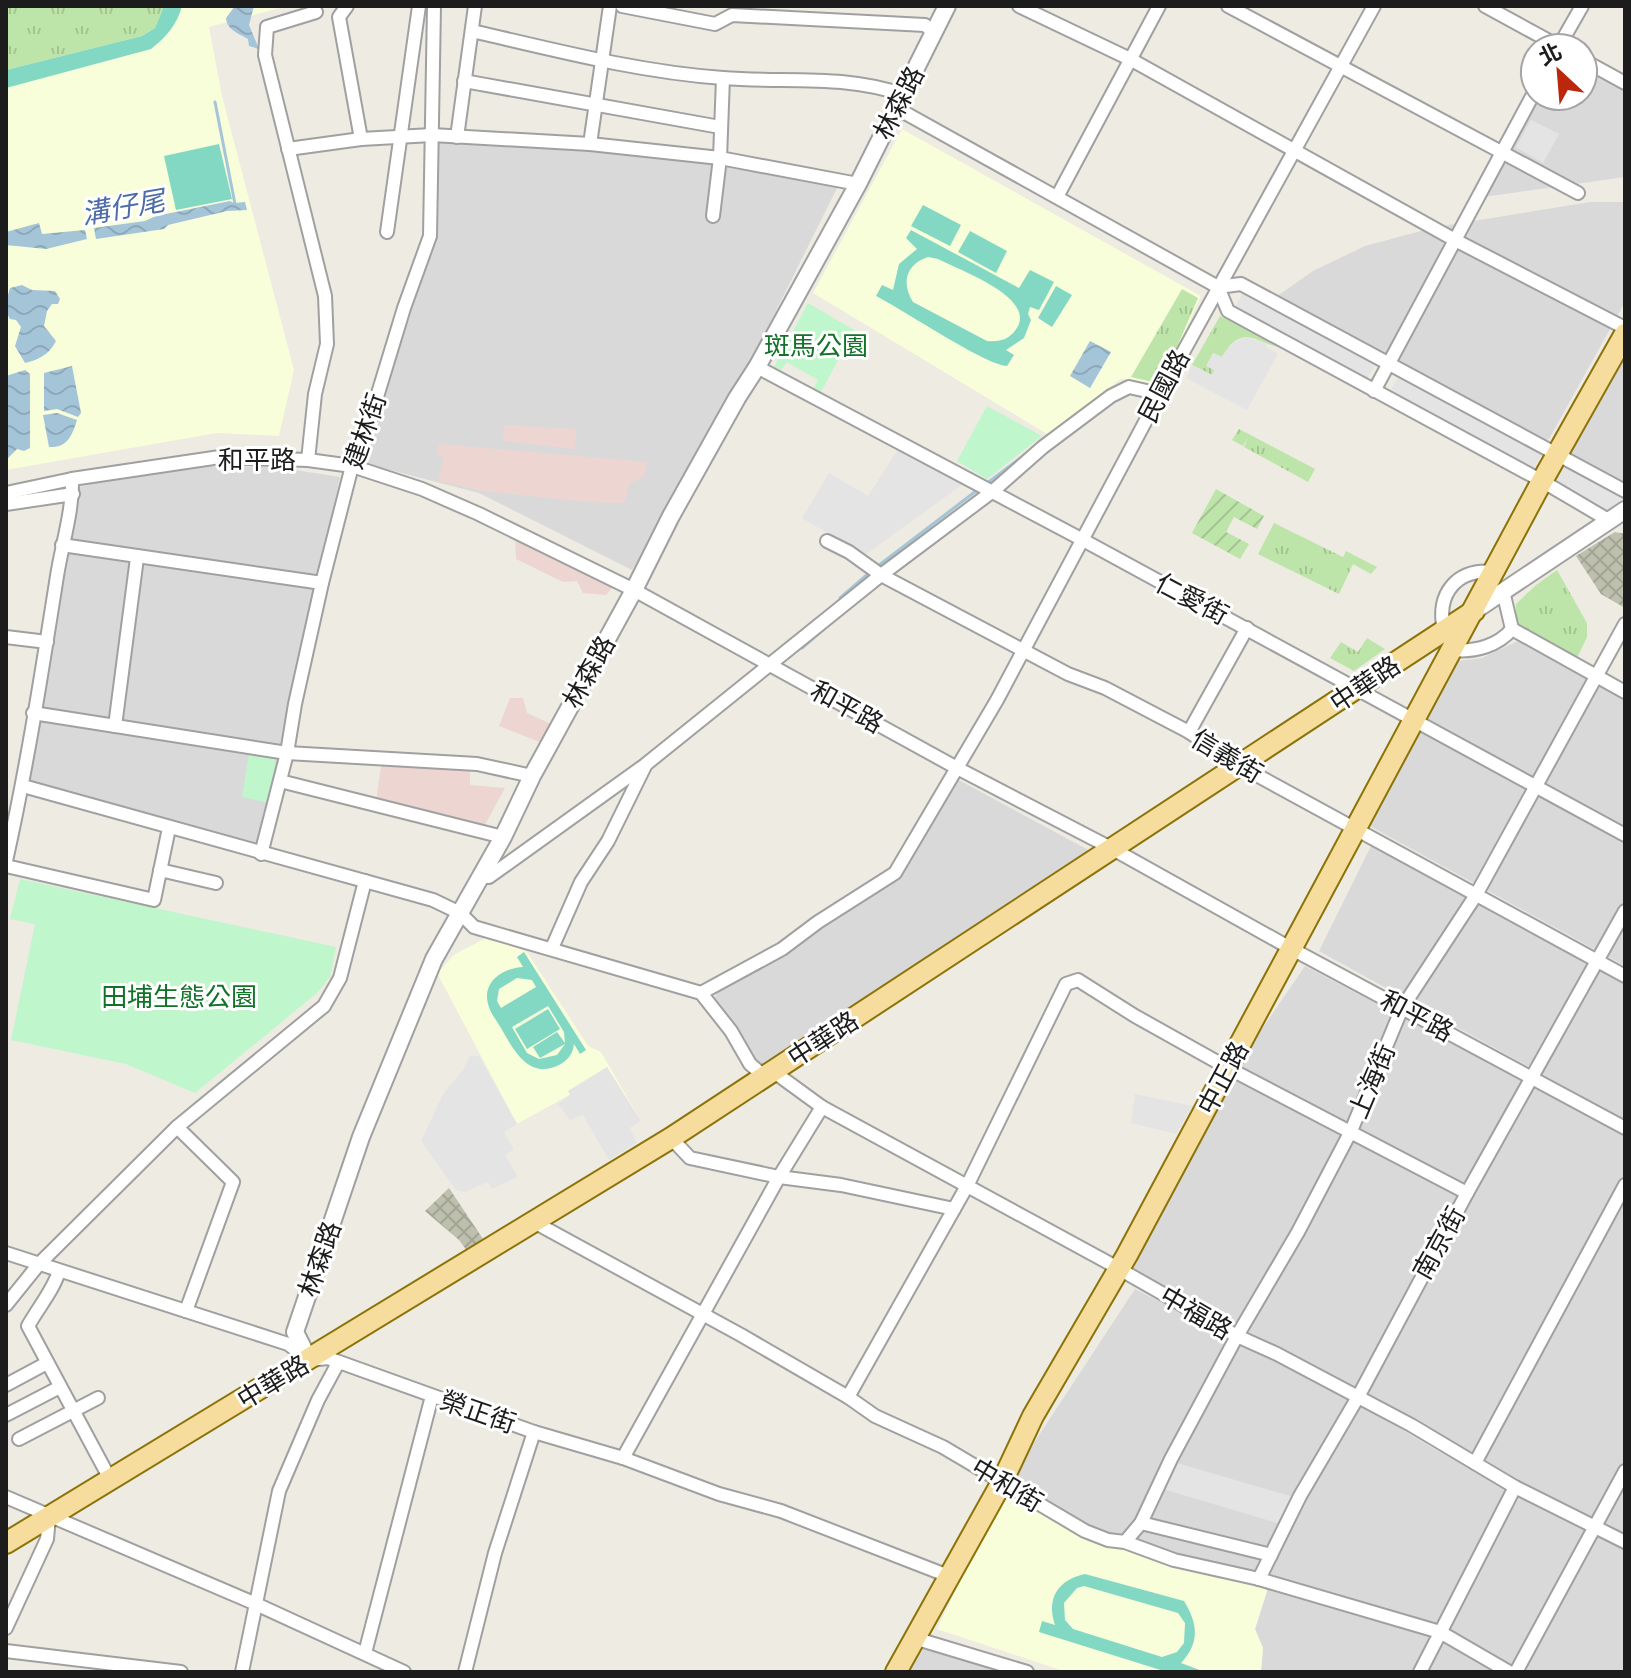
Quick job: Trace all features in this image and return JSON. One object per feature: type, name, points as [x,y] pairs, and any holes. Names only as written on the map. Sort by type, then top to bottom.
[{"type":"main road","points":[[1557,456],[1625,334]]},
{"type":"main road","name":"中正路","points":[[896,1672],[1002,1482],[1033,1416],[1119,1269],[1474,611],[1499,582],[1542,481],[1557,456]]},
{"type":"main road","name":"中華路","points":[[6,1543],[671,1138],[1474,611]]},
{"type":"street","points":[[347,6],[339,17],[361,139]]},
{"type":"street","points":[[387,232],[419,6]]},
{"type":"street","name":"建林街","points":[[261,854],[287,753],[322,583],[352,466],[430,236],[434,6]]},
{"type":"street","points":[[457,137],[475,6]]},
{"type":"street","points":[[590,144],[610,6]]},
{"type":"street","points":[[622,6],[715,24],[732,15],[925,25],[934,33]]},
{"type":"street","name":"林森路","points":[[309,1360],[295,1332],[348,1174],[434,959],[503,837],[532,776],[710,446],[858,184],[947,6]]},
{"type":"street","points":[[1019,6],[1130,59],[1455,240],[1625,328]]},
{"type":"street","points":[[1057,197],[1159,6]]},
{"type":"street","points":[[1228,6],[1578,193]]},
{"type":"street","name":"民國路","points":[[701,993],[782,949],[895,873],[997,700],[1218,287],[1374,6]]},
{"type":"street","points":[[1485,6],[1531,32]]},
{"type":"street","points":[[1568,32],[1582,6]]},
{"type":"street","points":[[308,460],[315,394],[327,344],[325,296],[265,55],[267,27],[316,12]]},
{"type":"street","points":[[472,31],[604,61],[723,78],[876,85],[1057,197],[1218,287],[1241,284],[1625,491]]},
{"type":"street","points":[[1599,69],[1625,83]]},
{"type":"street","points":[[713,216],[720,158],[723,78]]},
{"type":"street","points":[[464,81],[720,127]]},
{"type":"street","points":[[1374,391],[1524,112]]},
{"type":"street","points":[[288,149],[361,139],[432,135],[590,144],[720,158],[858,184]]},
{"type":"street","points":[[1218,287],[1228,311],[1610,521]]},
{"type":"street","name":"仁愛街","points":[[757,367],[1247,628],[1625,835]]},
{"type":"street","points":[[481,876],[489,877],[645,765],[770,664],[876,571],[1111,396],[1129,387],[1160,394]]},
{"type":"street","name":"和平路","points":[[6,493],[72,479],[220,457],[308,460],[352,466],[422,489],[634,590],[1625,1128]]},
{"type":"street","points":[[72,479],[73,494],[33,713],[23,786],[6,863],[154,900],[169,828]]},
{"type":"street","points":[[6,504],[73,494]]},
{"type":"street","points":[[1444,630],[1442,600],[1453,584],[1468,576],[1499,582],[1625,510]]},
{"type":"street","name":"信義街","points":[[827,541],[876,571],[1068,674],[1105,688],[1189,732],[1240,766],[1625,976]]},
{"type":"street","points":[[62,545],[322,583]]},
{"type":"street","points":[[115,726],[137,558]]},
{"type":"street","points":[[1499,582],[1512,629],[1625,692]]},
{"type":"street","name":"上海街","points":[[1125,1542],[1141,1523],[1171,1459],[1351,1131],[1402,1008],[1476,895],[1625,624]]},
{"type":"street","points":[[1189,732],[1247,628]]},
{"type":"street","points":[[1454,650],[1488,646],[1505,638],[1512,629]]},
{"type":"street","points":[[6,637],[47,642]]},
{"type":"street","points":[[33,713],[287,753],[477,764],[532,776]]},
{"type":"street","points":[[552,948],[581,882],[608,841],[645,765]]},
{"type":"street","points":[[280,781],[503,837]]},
{"type":"street","points":[[23,786],[433,900],[460,913],[474,927],[701,993]]},
{"type":"street","points":[[160,870],[216,883]]},
{"type":"street","points":[[6,1305],[39,1264],[177,1127],[324,1006],[340,978],[365,881]]},
{"type":"street","name":"南京街","points":[[1259,1579],[1300,1496],[1358,1397],[1467,1193],[1625,911]]},
{"type":"street","points":[[848,1397],[967,1186],[1066,984],[1078,980],[1228,1068],[1467,1193]]},
{"type":"street","name":"中福路","points":[[701,993],[731,1031],[750,1064],[822,1107],[1237,1336],[1358,1397],[1515,1487],[1625,1542]]},
{"type":"street","points":[[623,1458],[779,1177],[822,1107]]},
{"type":"street","points":[[177,1127],[233,1182],[186,1311]]},
{"type":"street","points":[[671,1138],[690,1158],[954,1209]]},
{"type":"street","points":[[1475,1463],[1625,1185]]},
{"type":"street","name":"中和街","points":[[534,1222],[703,1314],[848,1397],[875,1416],[943,1447],[1085,1531],[1174,1560],[1259,1579],[1440,1632],[1509,1672]]},
{"type":"street","name":"榮正街","points":[[6,1253],[288,1344],[309,1360],[328,1358],[534,1432],[623,1458],[719,1494],[781,1511],[951,1577]]},
{"type":"street","points":[[59,1271],[56,1282],[48,1290],[28,1326],[110,1479]]},
{"type":"street","points":[[6,1385],[47,1363]]},
{"type":"street","points":[[242,1672],[279,1491],[318,1400],[338,1363]]},
{"type":"street","points":[[6,1415],[60,1387]]},
{"type":"street","points":[[365,1653],[432,1396]]},
{"type":"street","points":[[19,1439],[98,1398]]},
{"type":"street","points":[[465,1672],[495,1553],[534,1432]]},
{"type":"street","points":[[1516,1672],[1625,1471]]},
{"type":"street","points":[[1420,1672],[1515,1487]]},
{"type":"street","points":[[6,1497],[256,1604],[404,1672]]},
{"type":"street","points":[[6,1628],[47,1539],[49,1517]]},
{"type":"street","points":[[1141,1523],[1271,1555]]},
{"type":"street","points":[[914,1638],[1027,1672]]},
{"type":"street","points":[[6,1651],[106,1668],[181,1672]]},
{"type":"shaded area","points":[[6,6],[288,6],[209,27],[222,96],[294,370],[279,436],[217,433],[6,470]]},
{"type":"shaded area","points":[[164,6],[182,6],[170,30],[151,49],[6,88],[6,70],[142,36],[155,28]]},
{"type":"shaded area","points":[[1599,74],[1625,88],[1625,177],[1483,197],[1532,112],[1599,112]]},
{"type":"shaded area","points":[[1531,120],[1559,134],[1543,163],[1516,147]]},
{"type":"shaded area","points":[[902,129],[1201,296],[1161,384],[1121,379],[1047,434],[813,293]]},
{"type":"shaded area","points":[[437,142],[619,150],[838,186],[749,365],[632,570],[479,493],[363,463],[437,231]]},
{"type":"shaded area","points":[[219,144],[232,199],[176,210],[164,156]]},
{"type":"shaded area","points":[[1590,202],[1625,202],[1625,302],[1549,439],[1539,442],[1273,299],[1313,271],[1365,246],[1436,227]]},
{"type":"shaded area","points":[[923,205],[961,225],[950,246],[911,226]]},
{"type":"shaded area","points":[[911,230],[1019,288],[1030,270],[1054,282],[1039,310],[1030,307],[1028,314],[1031,320],[1024,338],[1006,350],[1014,355],[1007,366],[963,347],[876,296],[882,285],[893,290],[899,264],[917,249],[906,238]],"holes":[[[928,257],[992,285],[1015,304],[1020,315],[1018,326],[1009,337],[987,341],[913,302],[907,288],[910,269]]]},
{"type":"shaded area","points":[[970,231],[1007,251],[996,273],[958,252]]},
{"type":"shaded area","points":[[1056,286],[1072,295],[1052,327],[1038,318]]},
{"type":"shaded area","points":[[1243,292],[1375,364],[1366,381],[1234,309]]},
{"type":"shaded area","points":[[1244,337],[1267,343],[1266,347],[1278,354],[1247,410],[1186,378],[1192,365],[1212,375],[1214,370],[1206,366],[1213,353],[1222,357],[1230,345]]},
{"type":"shaded area","points":[[1625,347],[1625,486],[1566,455]]},
{"type":"shaded area","points":[[1399,376],[1542,454],[1533,470],[1389,393]]},
{"type":"shaded area","points":[[504,425],[576,429],[575,449],[503,441]]},
{"type":"shaded area","points":[[439,444],[647,462],[645,476],[630,483],[624,503],[588,502],[484,491],[438,481],[444,456],[437,454]]},
{"type":"shaded area","points":[[897,451],[963,484],[865,555],[802,518],[829,473],[868,496]]},
{"type":"shaded area","points":[[1563,464],[1625,498],[1605,511],[1553,482]]},
{"type":"shaded area","points":[[202,466],[275,467],[340,477],[263,848],[27,782],[75,488],[126,476]]},
{"type":"shaded area","points":[[515,529],[617,582],[606,595],[583,593],[577,581],[563,582],[516,559]]},
{"type":"shaded area","points":[[1615,532],[1625,534],[1625,608],[1601,594],[1576,556]]},
{"type":"shaded area","points":[[1518,641],[1625,700],[1625,966],[1368,825],[1458,661],[1482,658]]},
{"type":"shaded area","points":[[510,698],[523,698],[527,713],[551,724],[542,743],[499,726]]},
{"type":"shaded area","points":[[382,760],[470,770],[470,785],[505,788],[482,830],[376,801]]},
{"type":"shaded area","points":[[955,778],[1092,852],[767,1065],[753,1062],[714,999],[717,993],[897,876]]},
{"type":"shaded area","points":[[1372,844],[1625,981],[1625,1120],[1319,951]]},
{"type":"shaded area","points":[[488,937],[527,952],[588,1046],[601,1052],[641,1121],[630,1128],[637,1143],[609,1160],[573,1093],[517,1124],[437,973],[455,954]]},
{"type":"shaded area","points":[[524,952],[586,1050],[580,1054],[574,1044],[566,1060],[550,1068],[540,1069],[524,1061],[489,1007],[488,990],[495,978],[508,970],[523,967],[517,957]],"holes":[[[517,978],[532,980],[536,987],[501,1008],[497,1001],[499,989]],[[548,1006],[564,1032],[565,1043],[557,1032],[533,1047],[540,1058],[565,1044],[557,1055],[539,1059],[527,1053],[512,1027]]]},
{"type":"shaded area","points":[[1305,966],[1625,1135],[1625,1539],[1124,1270],[1217,1095]]},
{"type":"shaded area","points":[[548,1009],[560,1029],[527,1049],[515,1029]]},
{"type":"shaded area","points":[[470,1056],[479,1056],[517,1124],[504,1132],[514,1150],[505,1155],[518,1177],[492,1189],[488,1182],[465,1192],[456,1190],[421,1141],[443,1094],[463,1070]]},
{"type":"shaded area","points":[[607,1067],[641,1121],[630,1128],[637,1143],[609,1160],[583,1115],[570,1120],[558,1104],[570,1095],[568,1091]]},
{"type":"shaded area","points":[[1135,1094],[1193,1106],[1176,1134],[1131,1123]]},
{"type":"shaded area","points":[[449,1188],[485,1242],[468,1252],[459,1240],[425,1211]]},
{"type":"shaded area","points":[[1135,1289],[1343,1394],[1436,1450],[1507,1486],[1508,1498],[1417,1672],[1261,1672],[1263,1648],[1255,1629],[1267,1591],[1261,1579],[1086,1539],[1057,1519],[1003,1490]]},
{"type":"shaded area","points":[[1177,1463],[1297,1498],[1284,1525],[1163,1489]]},
{"type":"shaded area","points":[[1003,1490],[1044,1510],[1086,1539],[1261,1579],[1267,1591],[1255,1629],[1263,1648],[1261,1672],[1066,1672],[937,1629]]},
{"type":"shaded area","points":[[1522,1493],[1625,1547],[1625,1672],[1429,1672],[1455,1609]]},
{"type":"shaded area","points":[[1085,1574],[1184,1601],[1195,1633],[1191,1648],[1181,1663],[1205,1672],[1167,1672],[1039,1632],[1042,1621],[1055,1625],[1052,1606],[1056,1592]],"holes":[[[1084,1586],[1178,1613],[1185,1623],[1184,1643],[1177,1652],[1162,1657],[1073,1629],[1065,1620],[1064,1603],[1077,1588]]]},
{"type":"shaded area","points":[[925,1646],[1019,1672],[909,1672]]},
{"type":"green space","points":[[6,6],[164,6],[155,28],[142,36],[6,70]]},
{"type":"green space","points":[[1182,289],[1198,298],[1161,384],[1131,377]]},
{"type":"green space","name":"斑馬公園","points":[[808,303],[854,330],[821,392],[814,389],[818,380],[787,362],[781,370],[774,367]]},
{"type":"green space","points":[[1220,316],[1281,348],[1243,338],[1236,340],[1222,357],[1213,353],[1215,370],[1212,375],[1192,365]]},
{"type":"green space","points":[[987,406],[1042,436],[987,479],[957,461]]},
{"type":"green space","points":[[1239,429],[1315,469],[1308,482],[1244,447],[1248,438],[1243,446],[1232,440]]},
{"type":"green space","points":[[1216,489],[1264,516],[1257,529],[1234,517],[1226,532],[1249,544],[1240,559],[1192,533]]},
{"type":"green space","points":[[1274,523],[1343,557],[1346,551],[1377,567],[1371,574],[1353,564],[1339,594],[1258,554]]},
{"type":"green space","points":[[1557,570],[1587,623],[1587,637],[1577,658],[1516,626],[1516,604]]},
{"type":"green space","points":[[1367,638],[1385,649],[1354,671],[1330,658],[1341,642],[1358,652]]},
{"type":"green space","points":[[249,754],[276,757],[269,803],[242,797]]},
{"type":"green space","name":"田埔生態公園","points":[[20,879],[336,947],[330,977],[317,993],[195,1093],[126,1064],[11,1040],[35,924],[10,919]]},
{"type":"water","points":[[235,6],[254,6],[249,25],[259,49],[249,46],[248,39],[228,26],[226,18]]},
{"type":"water","points":[[230,201],[245,202],[247,210],[227,211],[168,225],[164,229],[96,239],[94,228],[145,221]]},
{"type":"water","points":[[39,223],[42,234],[85,230],[87,239],[46,249],[6,245],[6,232]]},
{"type":"water","points":[[22,285],[32,290],[55,291],[60,299],[47,311],[44,326],[56,341],[43,356],[25,363],[15,346],[21,327],[6,312],[10,288]]},
{"type":"water","points":[[1090,341],[1111,352],[1090,388],[1070,376]]},
{"type":"water","points":[[72,366],[81,413],[78,417],[57,409],[44,411],[44,373]]},
{"type":"water","points":[[25,370],[30,374],[30,448],[24,451],[17,449],[6,460],[6,376]]},
{"type":"water","points":[[57,413],[77,420],[68,440],[49,447],[43,415]]},
{"type":"waterway","points":[[215,102],[235,204]]},
{"type":"waterway","points":[[986,484],[1031,450]]},
{"type":"waterway","points":[[878,566],[980,488]]},
{"type":"waterway","points":[[840,598],[869,573]]},
{"type":"waterway","points":[[802,648],[834,620]]},
{"type":"water label","name":"溝仔尾","points":[[123,207]]}]
